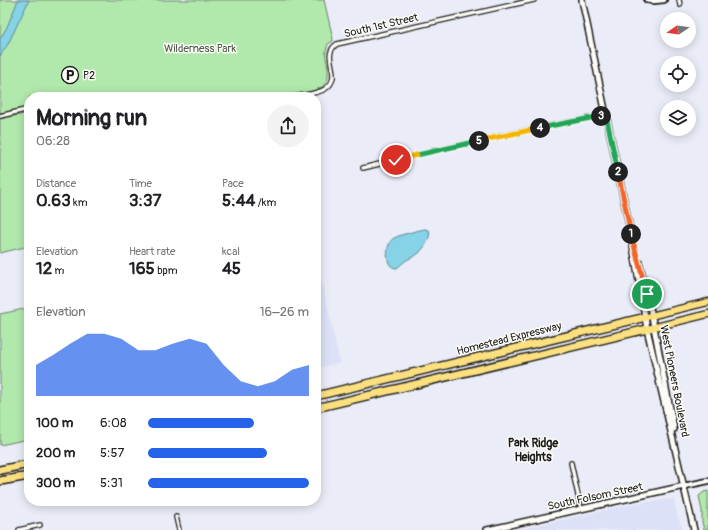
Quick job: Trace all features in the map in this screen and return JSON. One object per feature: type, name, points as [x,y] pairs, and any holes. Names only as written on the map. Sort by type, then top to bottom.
[{"type":"highway","name":"Homestead Expressway","points":[[321,395],[708,302]]},
{"type":"highway","name":"Homestead Expressway","points":[[321,407],[708,314]]},
{"type":"highway","points":[[0,470],[24,465]]},
{"type":"highway","points":[[0,481],[24,477]]},
{"type":"main road","name":"West Pioneers Boulevard","points":[[582,0],[694,530]]},
{"type":"main road","name":"South Folsom Street","points":[[487,530],[684,486]]},
{"type":"street","name":"South 1st Street","points":[[316,92],[328,86],[331,82],[333,75],[330,55],[333,47],[337,44],[534,0]]},
{"type":"street","points":[[646,0],[664,0]]},
{"type":"street","points":[[678,0],[680,5]]},
{"type":"street","points":[[0,116],[24,110]]},
{"type":"street","points":[[363,168],[548,126],[606,115]]},
{"type":"street","points":[[571,463],[581,509]]},
{"type":"street","name":"South Folsom Street","points":[[684,486],[708,481]]},
{"type":"street","points":[[176,517],[179,530]]},
{"type":"street","points":[[19,530],[40,525]]},
{"type":"shaded area","points":[[321,278],[340,363],[321,367]]},
{"type":"shaded area","points":[[674,499],[683,530],[517,530],[637,503]]},
{"type":"green space","name":"Wilderness Park","points":[[0,0],[324,0],[333,41],[328,44],[326,51],[328,78],[325,84],[317,90],[310,92],[24,92],[24,108],[0,113]]},
{"type":"green space","points":[[24,114],[24,247],[0,253],[0,119]]},
{"type":"green space","points":[[24,309],[24,440],[0,445],[0,314]]},
{"type":"green space","points":[[708,491],[708,530],[704,530],[699,496]]},
{"type":"water","points":[[18,0],[29,0],[8,44],[0,56],[0,39],[7,27]]},
{"type":"water","points":[[425,229],[429,230],[430,233],[427,242],[421,251],[397,268],[393,267],[388,260],[387,255],[391,241],[400,235]]},
{"type":"place","name":"P2","points":[[70,75]]},
{"type":"district","name":"Park Ridge Heights","points":[[533,450]]},
{"type":"route","points":[[396,160],[553,125],[606,115],[631,234],[647,294]]}]
